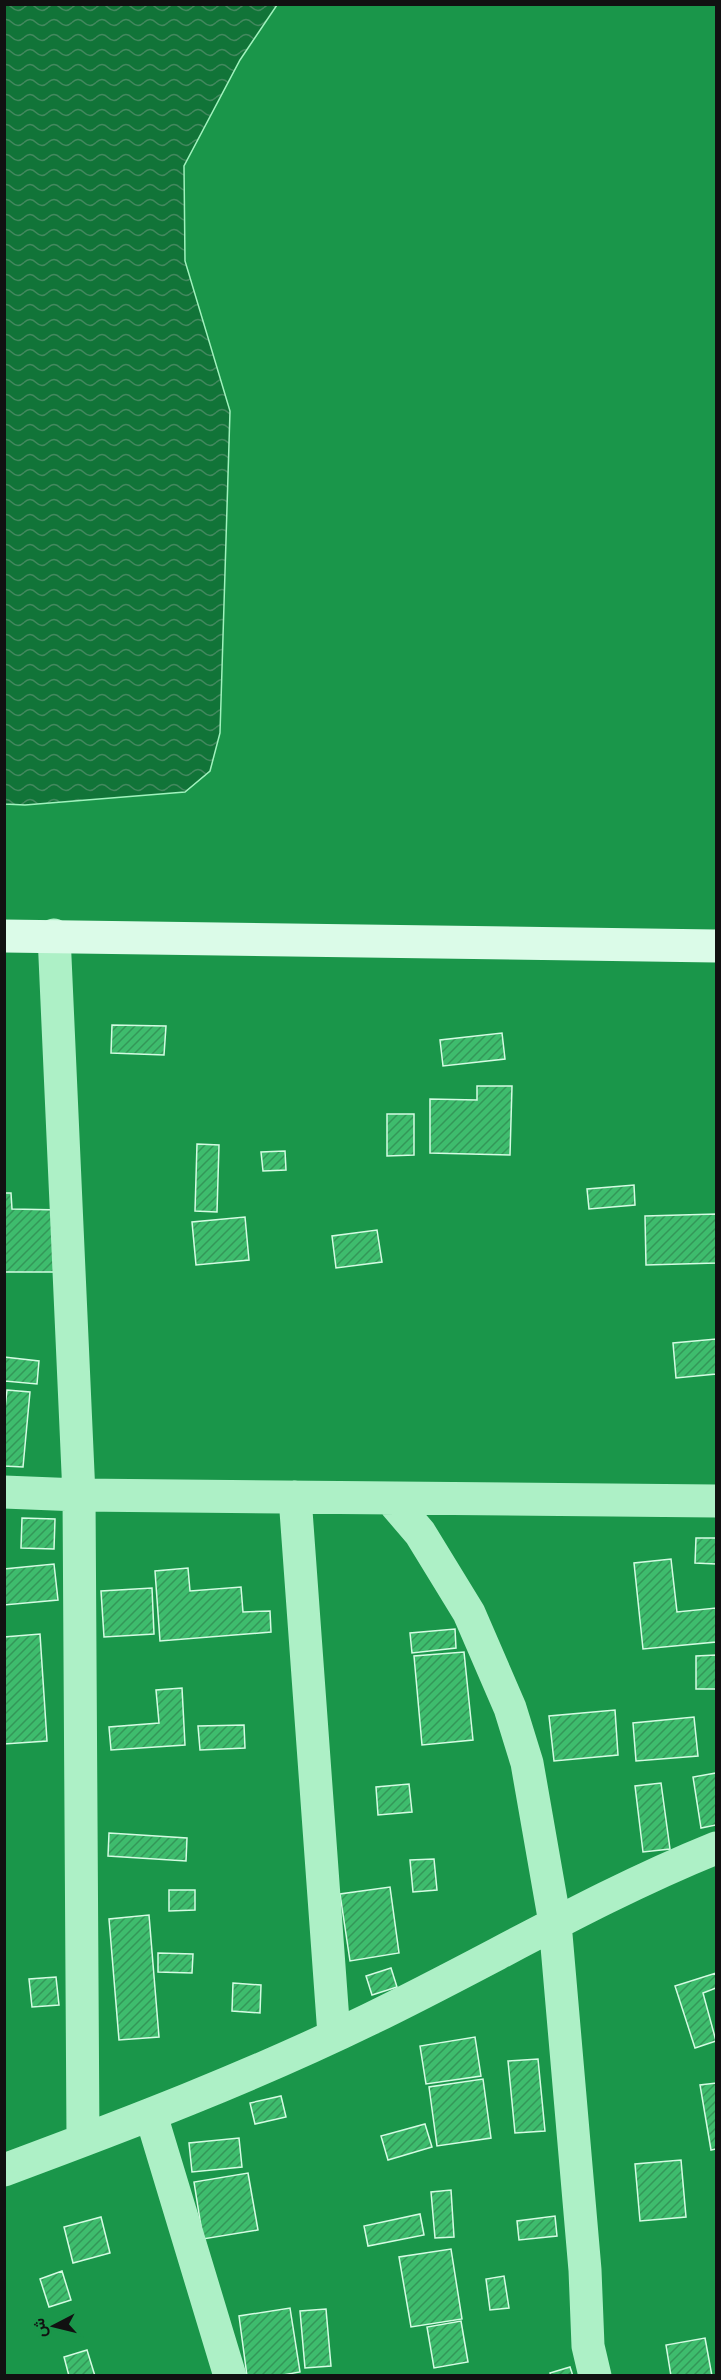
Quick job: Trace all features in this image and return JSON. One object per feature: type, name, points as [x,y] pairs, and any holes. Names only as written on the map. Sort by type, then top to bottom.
[{"type":"street","points":[[54,935],[79,1495],[83,2140]]},
{"type":"street","points":[[4,936],[717,946]]},
{"type":"street","points":[[4,1492],[79,1495],[717,1501]]},
{"type":"street","points":[[295,1497],[334,2036]]},
{"type":"street","points":[[390,1498],[420,1533],[470,1614],[510,1708],[527,1763],[555,1923],[585,2270],[588,2346],[595,2376]]},
{"type":"street","points":[[4,2170],[151,2115],[334,2036],[454,1978],[555,1923],[678,1864],[717,1848]]},
{"type":"street","points":[[151,2115],[230,2376]]},
{"type":"water","points":[[5,4],[277,5],[240,60],[184,166],[185,261],[230,411],[220,733],[210,771],[185,792],[25,805],[5,804]]},
{"type":"building","points":[[112,1025],[166,1026],[164,1055],[111,1053]]},
{"type":"building","points":[[502,1033],[505,1059],[443,1066],[440,1040]]},
{"type":"building","points":[[477,1086],[512,1086],[510,1155],[430,1153],[430,1099],[477,1100]]},
{"type":"building","points":[[387,1114],[414,1114],[414,1155],[387,1156]]},
{"type":"building","points":[[197,1144],[219,1145],[217,1212],[195,1211]]},
{"type":"building","points":[[285,1151],[286,1170],[263,1171],[261,1152]]},
{"type":"building","points":[[634,1185],[635,1205],[589,1209],[587,1189]]},
{"type":"building","points":[[4,1193],[11,1193],[12,1209],[62,1210],[62,1272],[4,1272]]},
{"type":"building","points":[[716,1214],[716,1263],[646,1265],[645,1216]]},
{"type":"building","points":[[245,1217],[249,1260],[196,1265],[192,1222]]},
{"type":"building","points":[[377,1230],[382,1262],[336,1268],[332,1236]]},
{"type":"building","points":[[716,1339],[716,1374],[676,1378],[673,1343]]},
{"type":"building","points":[[4,1357],[39,1361],[37,1384],[5,1381],[4,1391]]},
{"type":"building","points":[[7,1390],[30,1392],[23,1467],[4,1466],[4,1417]]},
{"type":"building","points":[[22,1518],[55,1519],[54,1549],[21,1548]]},
{"type":"building","points":[[696,1538],[716,1538],[716,1564],[695,1563]]},
{"type":"building","points":[[671,1559],[677,1612],[716,1608],[716,1642],[643,1649],[634,1563]]},
{"type":"building","points":[[54,1564],[58,1600],[4,1605],[4,1569]]},
{"type":"building","points":[[188,1568],[190,1591],[241,1587],[243,1612],[270,1611],[271,1632],[160,1641],[155,1571]]},
{"type":"building","points":[[152,1588],[154,1634],[104,1637],[101,1591]]},
{"type":"building","points":[[455,1629],[456,1648],[412,1653],[410,1633]]},
{"type":"building","points":[[40,1634],[47,1741],[4,1744],[4,1637]]},
{"type":"building","points":[[464,1652],[473,1740],[422,1745],[414,1656]]},
{"type":"building","points":[[716,1655],[716,1689],[696,1689],[696,1656]]},
{"type":"building","points":[[182,1688],[185,1745],[111,1750],[109,1727],[159,1723],[156,1690]]},
{"type":"building","points":[[615,1710],[618,1755],[554,1761],[549,1716]]},
{"type":"building","points":[[694,1717],[698,1756],[636,1761],[633,1723]]},
{"type":"building","points":[[244,1725],[245,1748],[200,1750],[198,1726]]},
{"type":"building","points":[[716,1773],[716,1825],[701,1828],[693,1777]]},
{"type":"building","points":[[661,1783],[670,1849],[643,1852],[635,1786]]},
{"type":"building","points":[[409,1784],[412,1812],[378,1815],[376,1787]]},
{"type":"building","points":[[109,1833],[187,1838],[186,1861],[108,1856]]},
{"type":"building","points":[[434,1859],[437,1890],[413,1892],[410,1860]]},
{"type":"building","points":[[390,1887],[399,1953],[350,1961],[340,1894]]},
{"type":"building","points":[[169,1890],[195,1890],[195,1910],[169,1911]]},
{"type":"building","points":[[149,1915],[159,2037],[119,2040],[109,1919]]},
{"type":"building","points":[[158,1953],[193,1954],[192,1973],[158,1972]]},
{"type":"building","points":[[391,1968],[397,1987],[372,1995],[366,1976]]},
{"type":"building","points":[[716,1973],[716,1988],[703,1993],[716,2041],[695,2048],[675,1986]]},
{"type":"building","points":[[56,1977],[59,2005],[32,2007],[29,1979]]},
{"type":"building","points":[[233,1983],[261,1985],[260,2013],[232,2011]]},
{"type":"building","points":[[475,2037],[481,2076],[426,2084],[420,2046]]},
{"type":"building","points":[[538,2059],[545,2131],[515,2133],[508,2061]]},
{"type":"building","points":[[483,2079],[491,2138],[437,2146],[429,2087]]},
{"type":"building","points":[[716,2083],[716,2149],[711,2150],[700,2085]]},
{"type":"building","points":[[281,2096],[286,2117],[255,2124],[250,2103]]},
{"type":"building","points":[[425,2124],[432,2147],[388,2160],[381,2136]]},
{"type":"building","points":[[239,2138],[242,2167],[192,2172],[189,2143]]},
{"type":"building","points":[[681,2160],[686,2217],[640,2221],[635,2164]]},
{"type":"building","points":[[248,2173],[258,2230],[203,2239],[194,2182]]},
{"type":"building","points":[[451,2190],[454,2237],[435,2238],[431,2192]]},
{"type":"building","points":[[420,2214],[424,2235],[368,2246],[364,2226]]},
{"type":"building","points":[[555,2216],[557,2236],[519,2240],[517,2221]]},
{"type":"building","points":[[101,2217],[110,2253],[73,2263],[64,2227]]},
{"type":"building","points":[[451,2249],[462,2319],[411,2327],[399,2257]]},
{"type":"building","points":[[62,2271],[71,2300],[49,2307],[40,2279]]},
{"type":"building","points":[[504,2276],[509,2308],[490,2310],[486,2279]]},
{"type":"building","points":[[290,2308],[300,2372],[277,2376],[247,2376],[239,2316]]},
{"type":"building","points":[[326,2309],[331,2366],[305,2368],[300,2311]]},
{"type":"building","points":[[461,2321],[468,2362],[434,2368],[427,2327]]},
{"type":"building","points":[[705,2338],[712,2376],[671,2376],[666,2345]]},
{"type":"building","points":[[87,2350],[95,2376],[69,2376],[64,2357]]},
{"type":"building","points":[[570,2367],[573,2376],[551,2376],[550,2373]]}]
